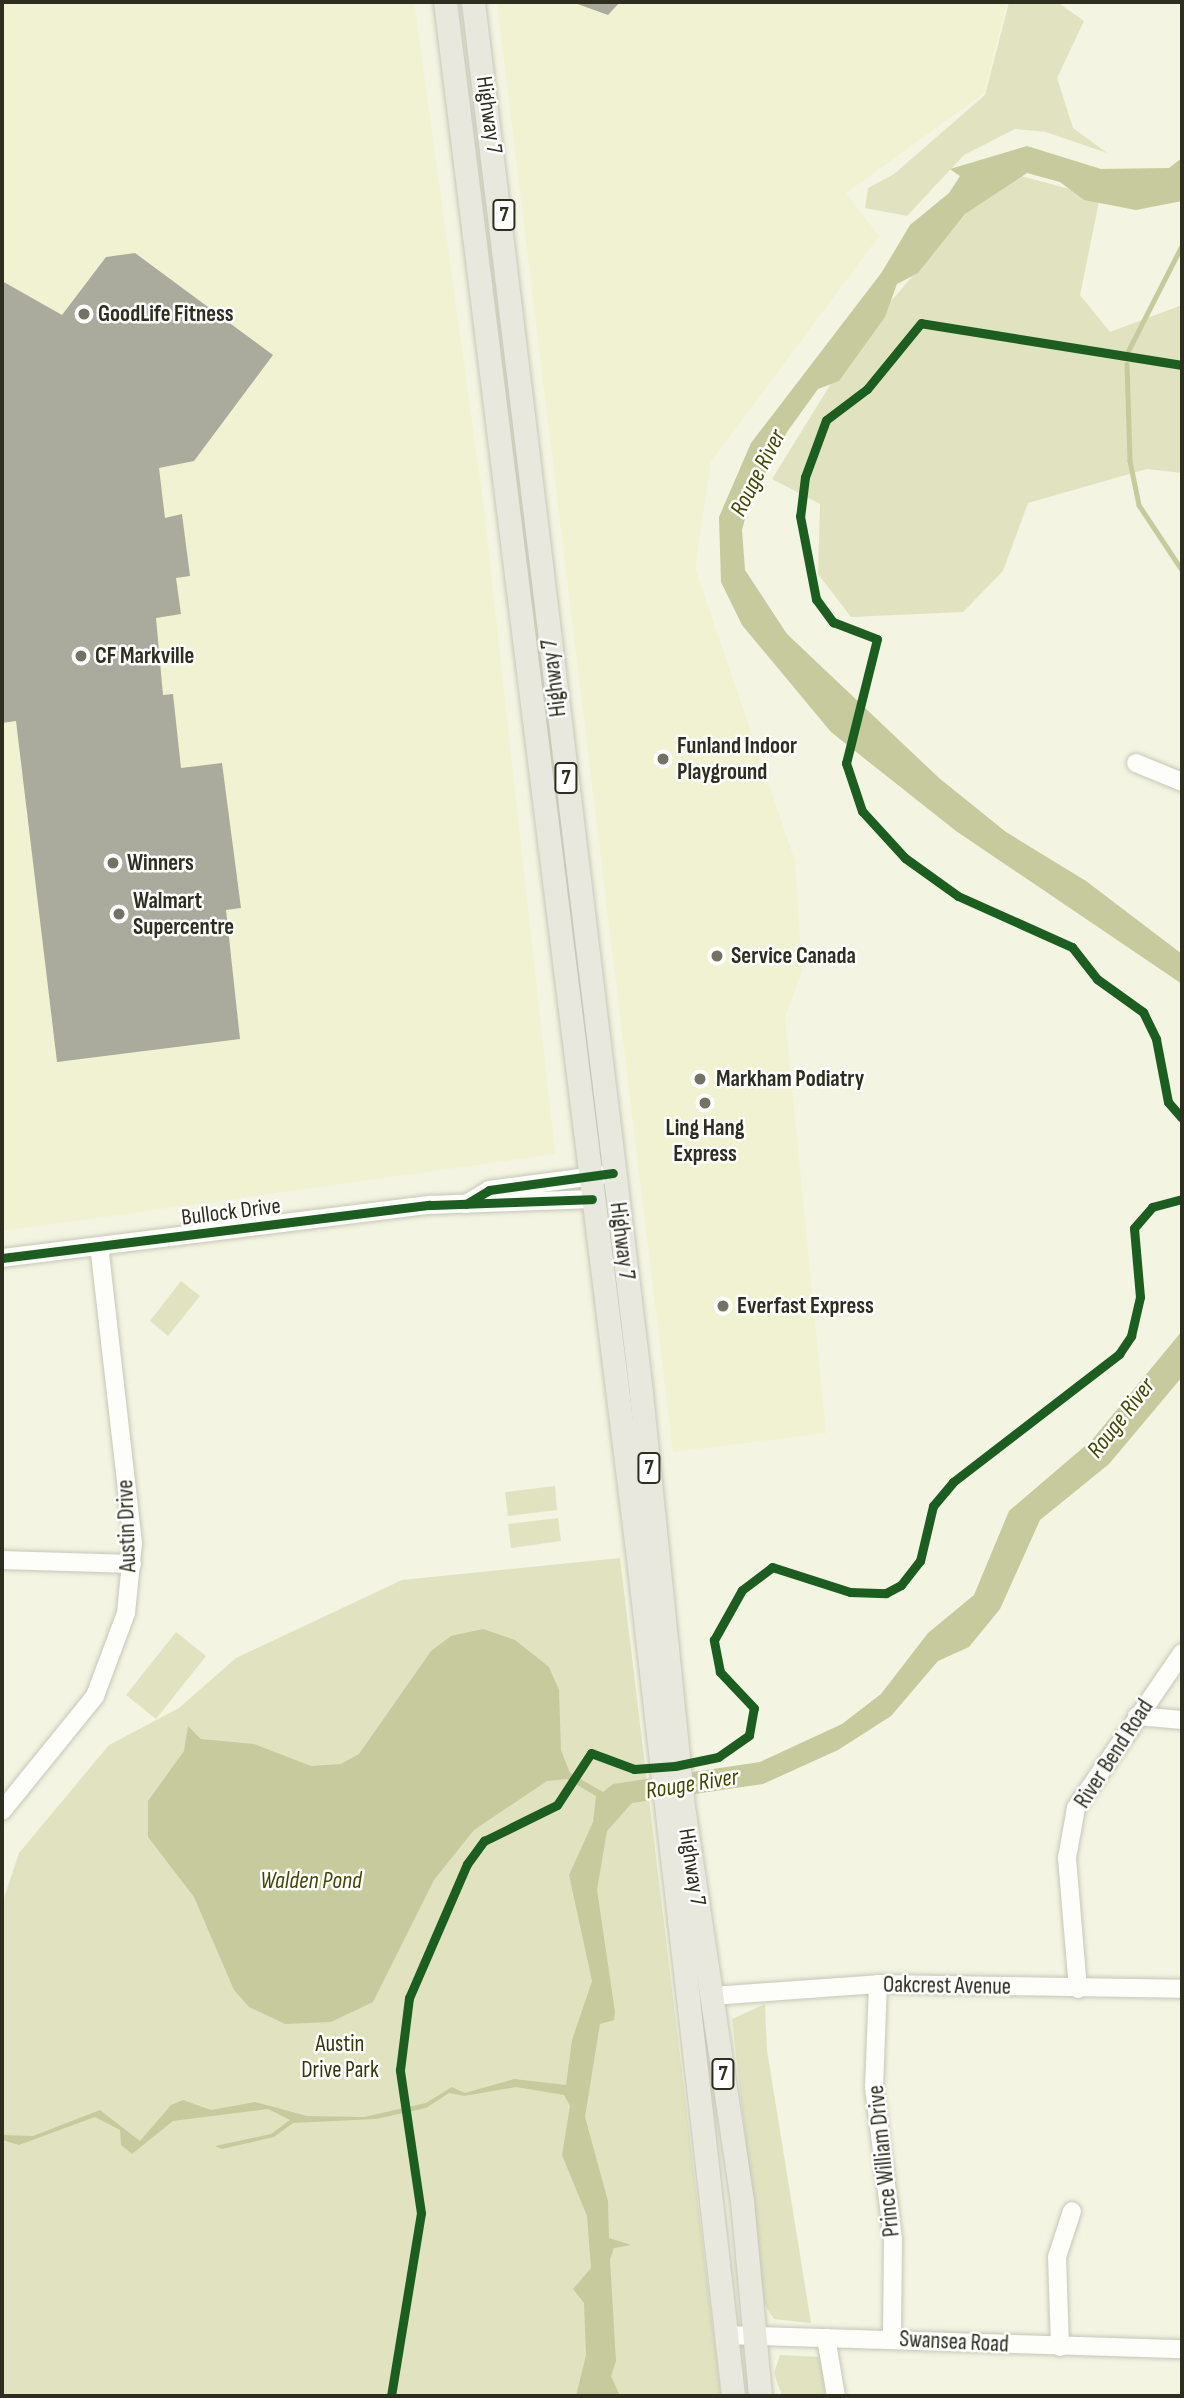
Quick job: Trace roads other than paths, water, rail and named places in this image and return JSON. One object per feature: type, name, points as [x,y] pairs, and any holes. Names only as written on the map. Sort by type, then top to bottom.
[{"type":"main road","name":"Highway 7","points":[[445,2],[588,1176],[668,1740]]},
{"type":"main road","name":"Highway 7","points":[[473,2],[613,1173],[733,2396]]},
{"type":"main road","name":"Highway 7","points":[[676,1814],[712,1996],[742,2201],[760,2396]]},
{"type":"street","points":[[1136,763],[1182,782]]},
{"type":"street","name":"Bullock Drive","points":[[466,1204],[489,1190],[613,1173]]},
{"type":"street","name":"Bullock Drive","points":[[2,1258],[466,1204],[491,1208],[592,1199]]},
{"type":"street","name":"Austin Drive","points":[[2,1811],[95,1696],[126,1613],[132,1564],[99,1245]]},
{"type":"street","points":[[2,1570],[2,1560],[132,1564]]},
{"type":"street","name":"River Bend Road","points":[[1078,1989],[1068,1834],[1076,1808],[1182,1653]]},
{"type":"street","points":[[1137,1716],[1182,1720]]},
{"type":"street","name":"Oakcrest Avenue","points":[[712,1996],[878,1984],[1182,1989]]},
{"type":"street","name":"Prince William Drive","points":[[878,1984],[874,2087],[893,2240],[892,2338]]},
{"type":"street","points":[[1060,2347],[1057,2257],[1072,2211]]},
{"type":"street","name":"Swansea Road","points":[[727,2335],[892,2338],[1182,2352]]},
{"type":"street","points":[[826,2338],[836,2396]]},
{"type":"water","name":"Rouge River","points":[[1027,146],[1101,169],[1169,168],[1182,158],[1182,201],[1136,210],[1084,200],[1060,182],[1027,173],[965,214],[918,273],[897,284],[885,317],[839,381],[818,389],[787,432],[749,504],[742,530],[745,570],[787,634],[939,778],[1006,832],[1086,881],[1182,954],[1182,984],[956,831],[831,732],[742,625],[721,582],[719,517],[751,443],[882,272],[910,225],[949,193],[960,176],[950,169]]},
{"type":"water","name":"Walden Pond","points":[[1182,1331],[1182,1377],[1109,1464],[1040,1520],[1000,1609],[969,1647],[938,1661],[891,1716],[838,1750],[763,1784],[632,1803],[607,1831],[597,1890],[615,2012],[614,2020],[600,2024],[585,2117],[608,2201],[609,2238],[631,2245],[614,2248],[610,2259],[616,2361],[611,2376],[620,2396],[576,2396],[586,2355],[584,2303],[573,2289],[591,2268],[587,2216],[562,2155],[570,2106],[564,2095],[516,2087],[464,2096],[449,2093],[426,2108],[376,2119],[293,2123],[274,2137],[222,2149],[215,2146],[271,2134],[290,2120],[268,2109],[173,2121],[132,2154],[121,2145],[120,2130],[95,2117],[19,2145],[2,2140],[2,2135],[33,2136],[100,2110],[140,2141],[171,2105],[183,2100],[211,2110],[255,2102],[307,2116],[364,2117],[426,2103],[452,2087],[465,2093],[514,2079],[566,2085],[572,2040],[592,1981],[569,1875],[593,1822],[596,1796],[567,1779],[547,1781],[474,1830],[434,1880],[373,2002],[331,2022],[285,2024],[249,2007],[234,1990],[194,1897],[148,1837],[148,1801],[184,1751],[188,1726],[201,1739],[254,1744],[311,1766],[341,1764],[359,1754],[431,1651],[451,1636],[483,1629],[515,1640],[549,1667],[559,1690],[561,1750],[570,1773],[603,1792],[613,1784],[760,1762],[842,1724],[881,1694],[928,1633],[974,1595],[1009,1511],[1092,1440]]},
{"type":"waterway","points":[[1128,351],[1182,245]]},
{"type":"waterway","points":[[1127,364],[1130,461],[1139,505],[1182,570]]},
{"type":"place","name":"GoodLife Fitness","points":[[84,314]]},
{"type":"place","name":"CF Markville","points":[[81,656]]},
{"type":"place","name":"Funland Indoor Playground","points":[[663,759]]},
{"type":"place","name":"Winners","points":[[113,863]]},
{"type":"place","name":"Walmart Supercentre","points":[[119,914]]},
{"type":"place","name":"Service Canada","points":[[717,956]]},
{"type":"place","name":"Markham Podiatry","points":[[700,1079]]},
{"type":"place","name":"Ling Hang Express","points":[[705,1103]]},
{"type":"place","name":"Everfast Express","points":[[723,1306]]},
{"type":"park label","name":"Austin Drive Park","points":[[340,2057]]}]
